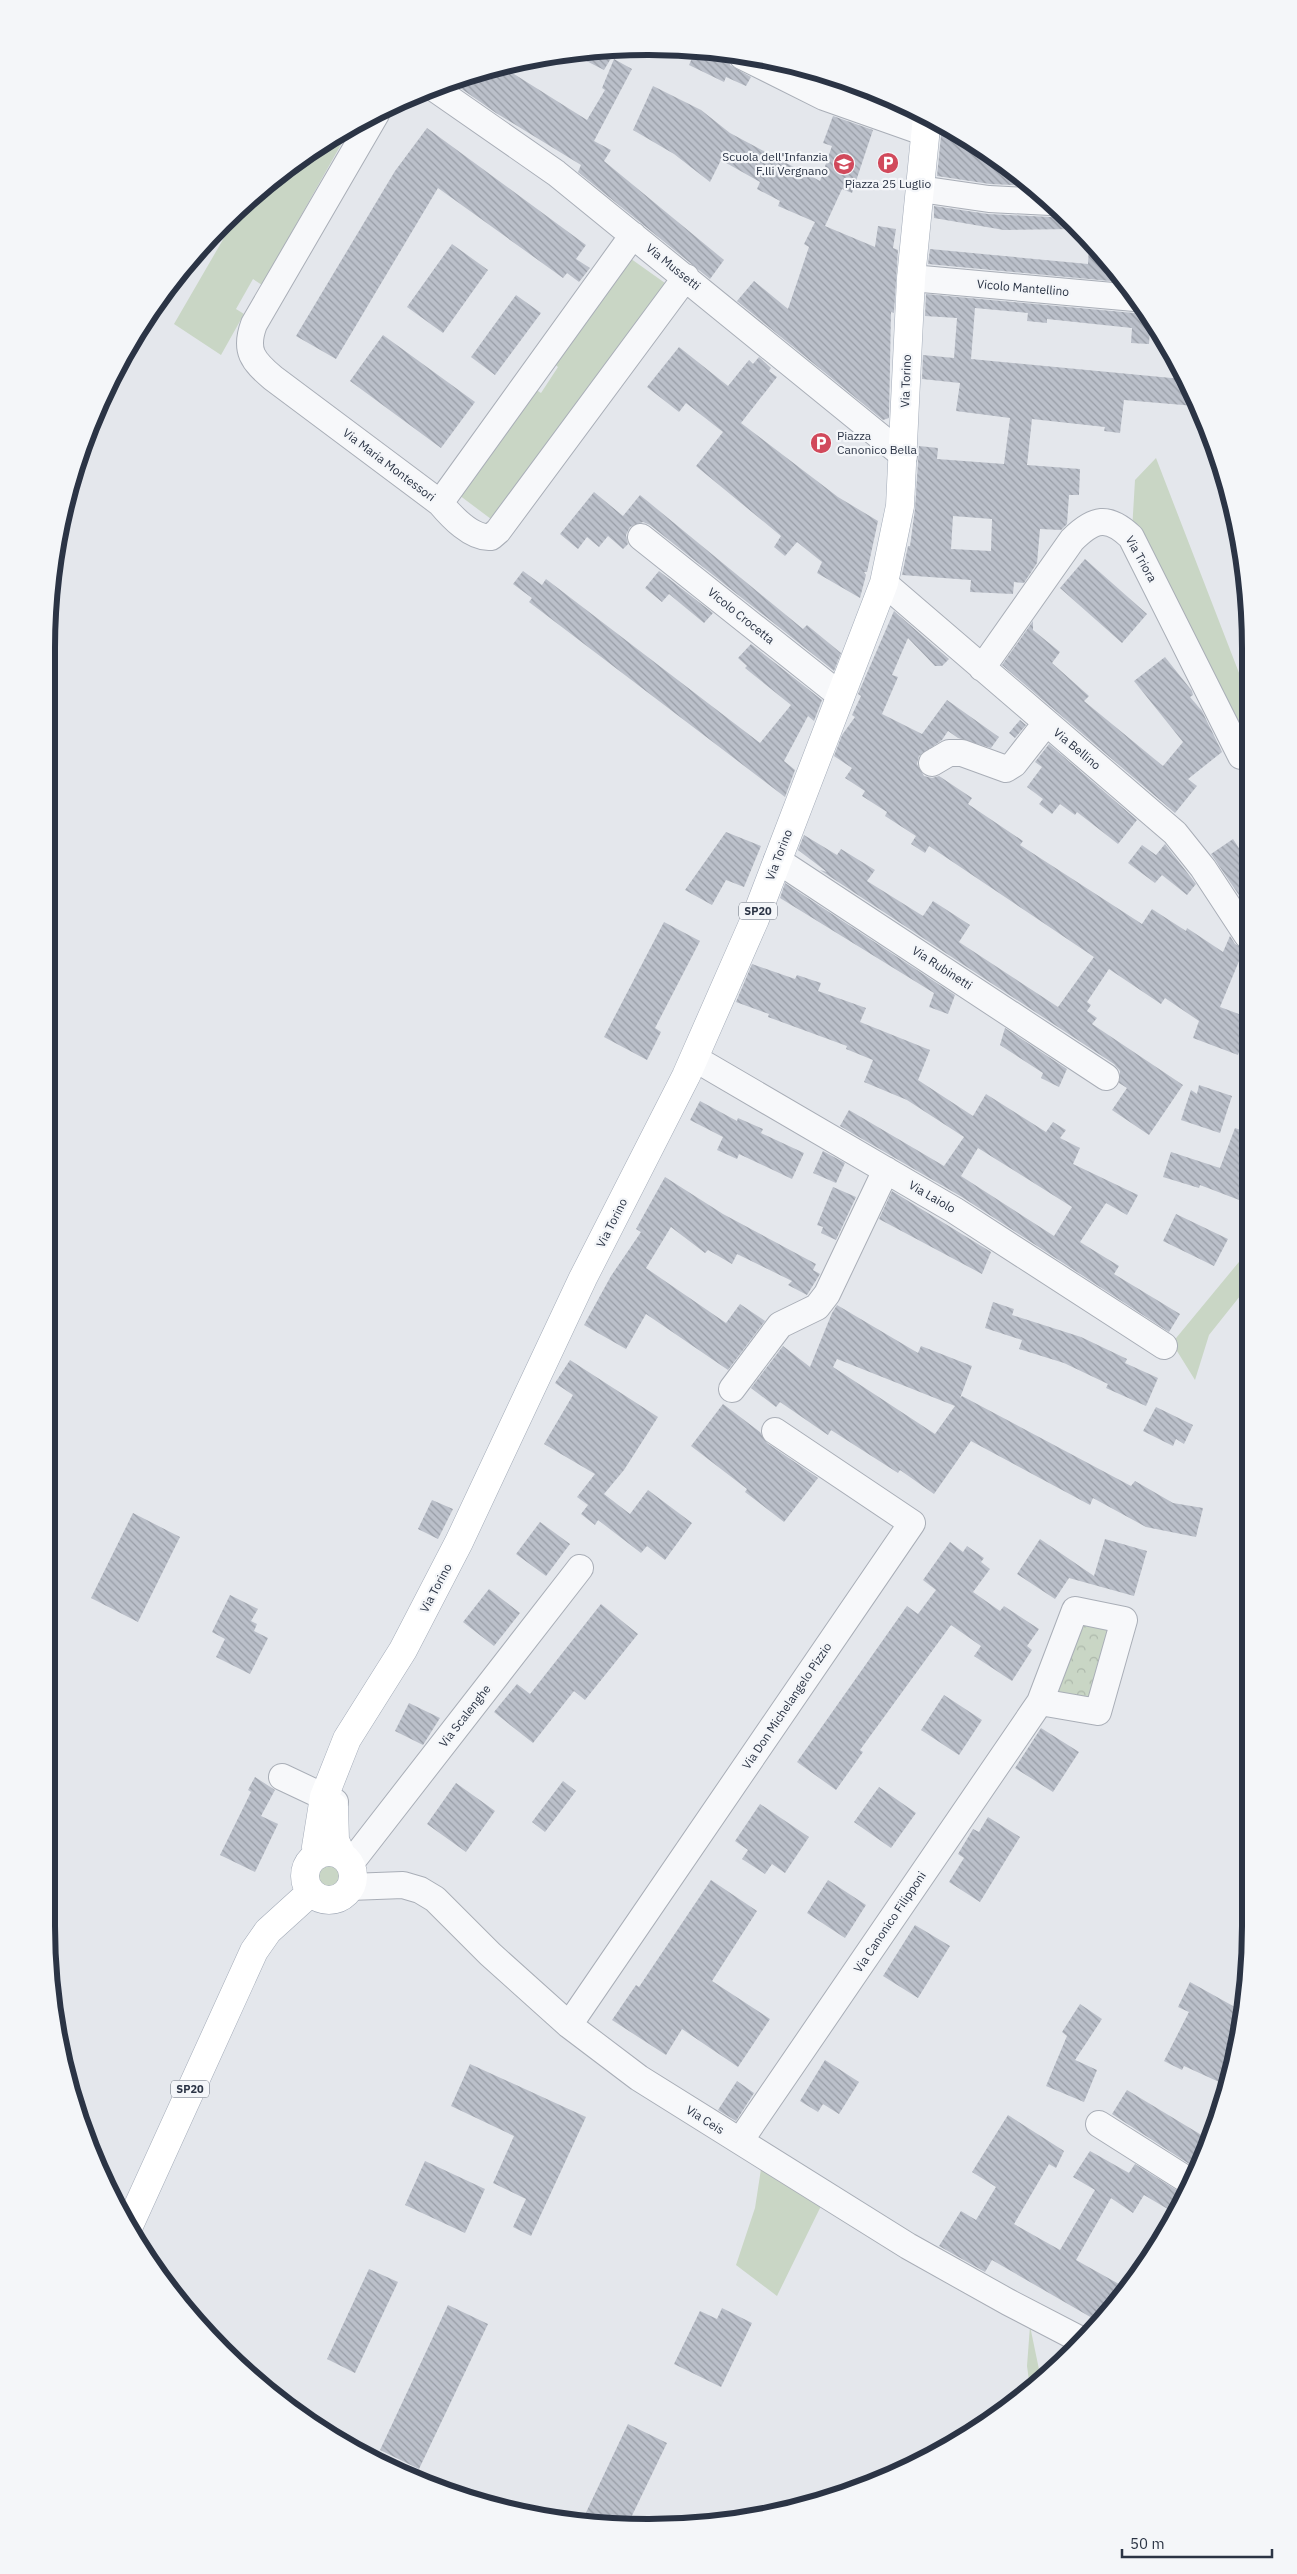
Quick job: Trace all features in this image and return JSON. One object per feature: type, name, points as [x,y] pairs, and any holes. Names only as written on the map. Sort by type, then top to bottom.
[{"type":"main road","name":"Via Torino","points":[[340,1865],[330,1799],[336,1762],[350,1732],[403,1650],[459,1542],[579,1287],[694,1058],[755,919],[884,583],[898,526],[904,456],[911,278],[926,125]]},
{"type":"main road","points":[[309,1862],[340,1865],[339,1898],[324,1900],[311,1892],[306,1885],[305,1870],[309,1862]]},
{"type":"main road","name":"SP20","points":[[133,2218],[254,1951],[268,1931],[311,1892]]},
{"type":"street","points":[[760,65],[824,98],[926,125]]},
{"type":"street","name":"Via Mussetti","points":[[441,93],[556,173],[904,456]]},
{"type":"street","name":"Via Maria Montessori","points":[[369,125],[254,324],[249,338],[250,353],[259,366],[273,378],[440,503],[450,514],[478,536],[484,538],[495,534],[686,278]]},
{"type":"street","points":[[920,189],[989,199],[1039,201]]},
{"type":"street","points":[[440,503],[634,236]]},
{"type":"street","name":"Vicolo Mantellino","points":[[911,278],[1126,297]]},
{"type":"street","name":"Via Triora","points":[[982,668],[1072,540],[1083,529],[1100,521],[1118,524],[1132,537],[1241,756]]},
{"type":"street","name":"Vicolo Crocetta","points":[[641,537],[841,696]]},
{"type":"street","name":"Via Bellino","points":[[884,583],[1175,833],[1203,868],[1242,927]]},
{"type":"street","points":[[932,763],[948,753],[962,752],[1006,769],[1014,764],[1046,723]]},
{"type":"street","name":"Via Rubinetti","points":[[777,860],[1106,1077]]},
{"type":"street","name":"Via Laiolo","points":[[694,1058],[954,1210],[1164,1346]]},
{"type":"street","points":[[732,1389],[780,1325],[817,1307],[827,1294],[886,1170]]},
{"type":"street","name":"Via Don Michelangelo Pizzio","points":[[569,2025],[912,1523],[775,1431]]},
{"type":"street","name":"Via Scalenghe","points":[[340,1865],[580,1568]]},
{"type":"street","name":"Via Canonico Filipponi","points":[[740,2142],[1040,1702]]},
{"type":"street","points":[[282,1777],[330,1799]]},
{"type":"street","name":"Via Ceis","points":[[340,1865],[420,1890],[435,1899],[490,1954],[569,2025],[639,2078],[908,2246],[1076,2337]]},
{"type":"street","points":[[1099,2124],[1185,2179]]},
{"type":"green space","points":[[343,140],[262,285],[253,279],[236,309],[244,314],[221,355],[174,324],[229,229],[257,202],[287,178]]},
{"type":"green space","points":[[627,256],[672,288],[495,522],[455,492],[532,387],[541,393],[558,367],[551,361]]},
{"type":"green space","points":[[1156,458],[1242,681],[1242,745],[1132,531],[1135,480]]},
{"type":"green space","points":[[1242,1258],[1242,1294],[1209,1335],[1195,1380],[1172,1343]]},
{"type":"green space","points":[[1075,1610],[1124,1620],[1098,1712],[1040,1702]]},
{"type":"green space","points":[[328,1864],[338,1867],[341,1877],[338,1887],[328,1890],[318,1887],[315,1877],[318,1867]]},
{"type":"green space","points":[[761,2169],[821,2206],[777,2296],[736,2265],[755,2208]]},
{"type":"green space","points":[[1030,2326],[1040,2372],[1029,2381],[1027,2366]]},
{"type":"building","points":[[612,56],[604,70],[582,59]]},
{"type":"building","points":[[693,57],[729,61],[730,65],[751,77],[746,86],[726,77],[724,82],[689,65]]},
{"type":"building","points":[[614,59],[632,69],[594,141],[611,150],[604,161],[724,260],[710,279],[578,172],[581,165],[496,113],[458,86],[510,71],[587,120],[605,90],[602,88]]},
{"type":"building","points":[[653,86],[701,110],[730,133],[820,181],[832,146],[823,143],[833,116],[873,130],[852,193],[842,189],[825,226],[875,247],[878,226],[896,229],[893,248],[898,250],[894,313],[891,312],[889,418],[883,420],[737,301],[754,281],[788,309],[809,247],[804,244],[815,222],[778,206],[780,201],[757,189],[760,182],[721,160],[710,182],[674,154],[633,130]]},
{"type":"building","points":[[427,128],[586,245],[576,259],[590,268],[579,282],[567,273],[563,278],[438,188],[336,359],[296,336],[395,171]]},
{"type":"building","points":[[941,133],[978,155],[1019,185],[990,184],[937,176]]},
{"type":"building","points":[[934,206],[988,214],[1050,217],[1054,216],[1068,229],[1004,230],[934,218]]},
{"type":"building","points":[[452,244],[488,270],[443,333],[407,307]]},
{"type":"building","points":[[930,249],[1088,264],[1089,250],[1115,281],[928,264]]},
{"type":"building","points":[[926,294],[1137,312],[1150,332],[1149,344],[1131,343],[1132,328],[1047,319],[1047,323],[1027,321],[1028,313],[975,308],[971,359],[1177,379],[1190,406],[1124,400],[1120,433],[1104,431],[1105,427],[1032,419],[1027,465],[1080,469],[1079,495],[1069,495],[1067,524],[1061,530],[1040,529],[1037,563],[1024,583],[1014,582],[1013,594],[970,592],[971,580],[902,575],[908,546],[910,546],[915,509],[919,446],[938,448],[937,459],[1004,464],[1010,418],[956,411],[960,383],[922,379],[923,355],[954,358],[957,318],[925,316]],"holes":[[[953,516],[992,519],[991,551],[951,549]]]},
{"type":"building","points":[[516,295],[541,313],[495,375],[471,357]]},
{"type":"building","points":[[383,335],[475,402],[441,448],[350,381]]},
{"type":"building","points":[[679,347],[728,386],[749,360],[753,364],[759,357],[771,368],[769,371],[777,377],[741,423],[838,497],[878,521],[867,572],[864,572],[866,575],[860,598],[817,573],[822,562],[797,542],[785,556],[774,547],[781,536],[696,466],[723,432],[686,403],[679,412],[647,387]]},
{"type":"building","points":[[594,492],[623,516],[640,495],[803,629],[807,625],[841,653],[834,671],[650,525],[643,522],[630,527],[626,535],[628,544],[623,549],[608,536],[599,547],[587,537],[578,549],[560,534]]},
{"type":"building","points":[[1085,559],[1147,614],[1122,643],[1060,588]]},
{"type":"building","points":[[523,571],[542,585],[546,579],[760,743],[791,705],[745,668],[747,666],[738,658],[751,644],[822,700],[814,721],[808,716],[784,761],[795,770],[785,797],[529,602],[532,598],[513,584]]},
{"type":"building","points":[[659,571],[713,613],[704,623],[669,594],[662,602],[645,588]]},
{"type":"building","points":[[894,611],[949,659],[942,666],[935,666],[908,638],[892,675],[898,677],[882,714],[922,734],[947,700],[999,737],[991,748],[958,738],[948,731],[942,740],[919,756],[917,764],[924,776],[932,778],[939,776],[972,798],[968,804],[1023,841],[1020,845],[1142,924],[1152,909],[1186,931],[1187,928],[1223,952],[1230,936],[1235,944],[1242,948],[1242,954],[1220,1007],[1242,1015],[1242,1044],[1238,1055],[1193,1038],[1199,1021],[1165,998],[1161,1004],[1109,969],[1087,1002],[1091,1005],[1087,1011],[1097,1018],[1092,1024],[1183,1085],[1149,1135],[1112,1110],[1127,1088],[1119,1083],[1120,1071],[1114,1064],[820,870],[827,872],[798,850],[804,835],[837,855],[841,849],[875,870],[867,881],[923,916],[933,901],[970,925],[959,942],[1058,1007],[1094,957],[929,846],[925,853],[911,844],[916,836],[885,816],[887,812],[862,796],[865,791],[845,778],[852,768],[834,756],[842,735],[855,717],[852,715],[861,696],[858,694]]},
{"type":"building","points":[[1033,621],[1033,630],[1060,652],[1052,663],[1089,696],[1084,701],[1163,766],[1183,742],[1134,681],[1165,657],[1192,691],[1193,695],[1190,697],[1202,711],[1222,752],[1188,779],[1197,786],[1175,813],[1002,665]]},
{"type":"building","points":[[1020,720],[1026,725],[1015,738],[1009,733]]},
{"type":"building","points":[[1049,744],[1137,820],[1118,844],[1077,812],[1075,815],[1060,804],[1052,814],[1039,804],[1043,799],[1027,787],[1042,767],[1035,762]]},
{"type":"building","points":[[726,832],[761,846],[744,887],[726,880],[712,905],[685,890]]},
{"type":"building","points":[[1233,839],[1242,853],[1242,900],[1211,854]]},
{"type":"building","points":[[1165,844],[1196,884],[1187,895],[1162,875],[1155,883],[1128,863],[1142,845],[1156,855]]},
{"type":"building","points":[[785,883],[955,995],[948,1014],[929,1007],[934,993],[780,898]]},
{"type":"building","points":[[664,922],[700,941],[655,1028],[661,1032],[647,1060],[604,1037]]},
{"type":"building","points":[[752,964],[795,979],[797,975],[821,983],[818,991],[866,1008],[860,1022],[930,1050],[918,1080],[973,1116],[986,1094],[1046,1132],[1053,1122],[1066,1130],[1060,1138],[1080,1148],[1073,1164],[1138,1195],[1127,1215],[1106,1203],[1080,1242],[1119,1266],[1114,1274],[1180,1314],[1169,1332],[962,1197],[840,1126],[849,1110],[944,1166],[964,1137],[907,1100],[864,1082],[873,1060],[846,1049],[847,1046],[768,1017],[769,1014],[736,1002]],"holes":[[[978,1148],[1072,1207],[1054,1236],[961,1176]]]},
{"type":"building","points":[[1005,1028],[1067,1069],[1059,1087],[1041,1078],[1043,1073],[1000,1045]]},
{"type":"building","points":[[1199,1085],[1232,1096],[1220,1133],[1181,1120],[1191,1090],[1197,1094]]},
{"type":"building","points":[[700,1101],[737,1121],[738,1118],[763,1129],[761,1133],[804,1153],[792,1179],[739,1154],[737,1159],[717,1150],[723,1137],[690,1120]]},
{"type":"building","points":[[1235,1128],[1242,1130],[1242,1201],[1200,1185],[1199,1188],[1163,1177],[1171,1152],[1220,1168]]},
{"type":"building","points":[[823,1151],[845,1163],[836,1183],[813,1173]]},
{"type":"building","points":[[665,1177],[723,1214],[816,1264],[813,1270],[820,1274],[807,1295],[788,1285],[792,1281],[737,1254],[732,1264],[708,1250],[705,1253],[671,1227],[646,1268],[726,1323],[740,1304],[765,1321],[728,1370],[646,1314],[626,1349],[584,1325],[611,1276],[641,1232],[636,1229]]},
{"type":"building","points":[[833,1187],[856,1197],[836,1240],[821,1233],[823,1227],[817,1225]]},
{"type":"building","points":[[892,1191],[991,1252],[982,1274],[879,1219]]},
{"type":"building","points":[[1176,1214],[1228,1239],[1214,1266],[1163,1241]]},
{"type":"building","points":[[993,1302],[1014,1309],[1012,1315],[1081,1337],[1127,1359],[1125,1363],[1158,1378],[1146,1406],[1106,1388],[1108,1384],[1064,1363],[1019,1349],[1022,1340],[985,1328]]},
{"type":"building","points":[[837,1305],[918,1353],[921,1346],[972,1366],[960,1398],[962,1396],[1131,1486],[1135,1481],[1173,1503],[1203,1508],[1196,1537],[1146,1527],[1093,1498],[1090,1505],[971,1441],[934,1494],[900,1470],[898,1473],[831,1430],[828,1435],[780,1402],[776,1407],[751,1388],[783,1346],[810,1367]],"holes":[[[837,1359],[955,1406],[935,1434],[833,1367]]]},
{"type":"building","points":[[570,1360],[658,1417],[624,1470],[604,1494],[630,1514],[648,1490],[692,1523],[665,1560],[647,1546],[641,1553],[598,1520],[595,1525],[581,1514],[588,1505],[577,1497],[595,1474],[544,1444],[573,1395],[555,1383]]},
{"type":"building","points":[[723,1404],[760,1432],[767,1443],[818,1478],[784,1522],[745,1492],[747,1489],[691,1446]]},
{"type":"building","points":[[1156,1407],[1193,1425],[1184,1444],[1176,1439],[1173,1446],[1143,1431]]},
{"type":"building","points":[[432,1500],[453,1509],[438,1539],[418,1529]]},
{"type":"building","points":[[133,1513],[180,1537],[138,1622],[91,1598]]},
{"type":"building","points":[[540,1522],[570,1544],[546,1576],[516,1554]]},
{"type":"building","points":[[1040,1539],[1094,1576],[1105,1539],[1147,1551],[1134,1596],[1069,1578],[1055,1599],[1017,1574]]},
{"type":"building","points":[[950,1542],[963,1552],[967,1546],[984,1558],[981,1562],[990,1569],[973,1592],[1000,1611],[1004,1606],[1039,1629],[1027,1646],[1032,1650],[1012,1681],[974,1656],[981,1646],[951,1625],[860,1750],[863,1752],[836,1790],[797,1762],[907,1606],[918,1614],[936,1590],[923,1580]]},
{"type":"building","points":[[489,1589],[520,1613],[494,1646],[463,1622]]},
{"type":"building","points":[[230,1595],[258,1609],[251,1621],[257,1624],[254,1631],[268,1638],[250,1674],[216,1657],[225,1639],[212,1632]]},
{"type":"building","points":[[601,1604],[638,1634],[585,1700],[574,1691],[533,1743],[494,1712],[517,1684],[530,1694]]},
{"type":"building","points":[[944,1695],[982,1720],[959,1755],[921,1730]]},
{"type":"building","points":[[409,1703],[440,1718],[423,1745],[395,1731]]},
{"type":"building","points":[[1041,1728],[1079,1752],[1053,1792],[1015,1768]]},
{"type":"building","points":[[255,1777],[275,1790],[261,1816],[278,1824],[255,1872],[220,1855],[251,1792],[248,1790]]},
{"type":"building","points":[[563,1781],[576,1791],[545,1832],[532,1822]]},
{"type":"building","points":[[456,1783],[495,1811],[466,1852],[427,1824]]},
{"type":"building","points":[[879,1787],[916,1813],[891,1848],[854,1822]]},
{"type":"building","points":[[760,1804],[809,1837],[785,1873],[772,1864],[765,1874],[742,1859],[748,1850],[735,1841]]},
{"type":"building","points":[[988,1817],[1020,1837],[980,1902],[949,1882],[964,1858],[958,1854],[973,1829],[979,1832]]},
{"type":"building","points":[[711,1880],[757,1911],[712,1981],[770,2019],[738,2067],[682,2029],[666,2055],[612,2020],[636,1985],[639,1987]]},
{"type":"building","points":[[828,1880],[866,1905],[845,1938],[807,1913]]},
{"type":"building","points":[[915,1925],[950,1946],[918,1998],[883,1976]]},
{"type":"building","points":[[1190,1982],[1236,2008],[1231,2041],[1221,2083],[1184,2066],[1182,2070],[1164,2061],[1189,2012],[1178,2007]]},
{"type":"building","points":[[1080,2004],[1102,2019],[1075,2060],[1097,2070],[1084,2102],[1046,2086],[1067,2036],[1062,2032]]},
{"type":"building","points":[[825,2060],[859,2082],[839,2114],[823,2104],[818,2112],[800,2101]]},
{"type":"building","points":[[470,2064],[586,2117],[531,2236],[513,2227],[526,2199],[493,2183],[514,2136],[451,2106]]},
{"type":"building","points":[[737,2081],[754,2093],[736,2121],[718,2110]]},
{"type":"building","points":[[1127,2090],[1203,2136],[1191,2165],[1112,2114]]},
{"type":"building","points":[[1008,2115],[1064,2151],[1056,2168],[1049,2164],[1014,2224],[1060,2250],[1095,2190],[1073,2177],[1090,2151],[1129,2173],[1135,2164],[1179,2192],[1169,2210],[1144,2195],[1133,2213],[1111,2198],[1076,2260],[1120,2285],[1093,2319],[992,2260],[985,2272],[939,2246],[961,2211],[976,2220],[996,2187],[972,2172]]},
{"type":"building","points":[[425,2161],[485,2189],[465,2233],[405,2205]]},
{"type":"building","points":[[369,2269],[398,2282],[355,2373],[327,2359]]},
{"type":"building","points":[[448,2305],[488,2324],[419,2469],[380,2450]]},
{"type":"building","points":[[722,2308],[752,2323],[721,2387],[674,2364],[700,2311],[717,2319]]},
{"type":"building","points":[[628,2424],[667,2443],[631,2519],[585,2515]]},
{"type":"place","name":"Piazza 25 Luglio","points":[[888,163]]},
{"type":"place","name":"Scuola dell'Infanzia F.lli Vergnano","points":[[844,164]]},
{"type":"place","name":"Piazza Canonico Bella","points":[[821,443]]}]
